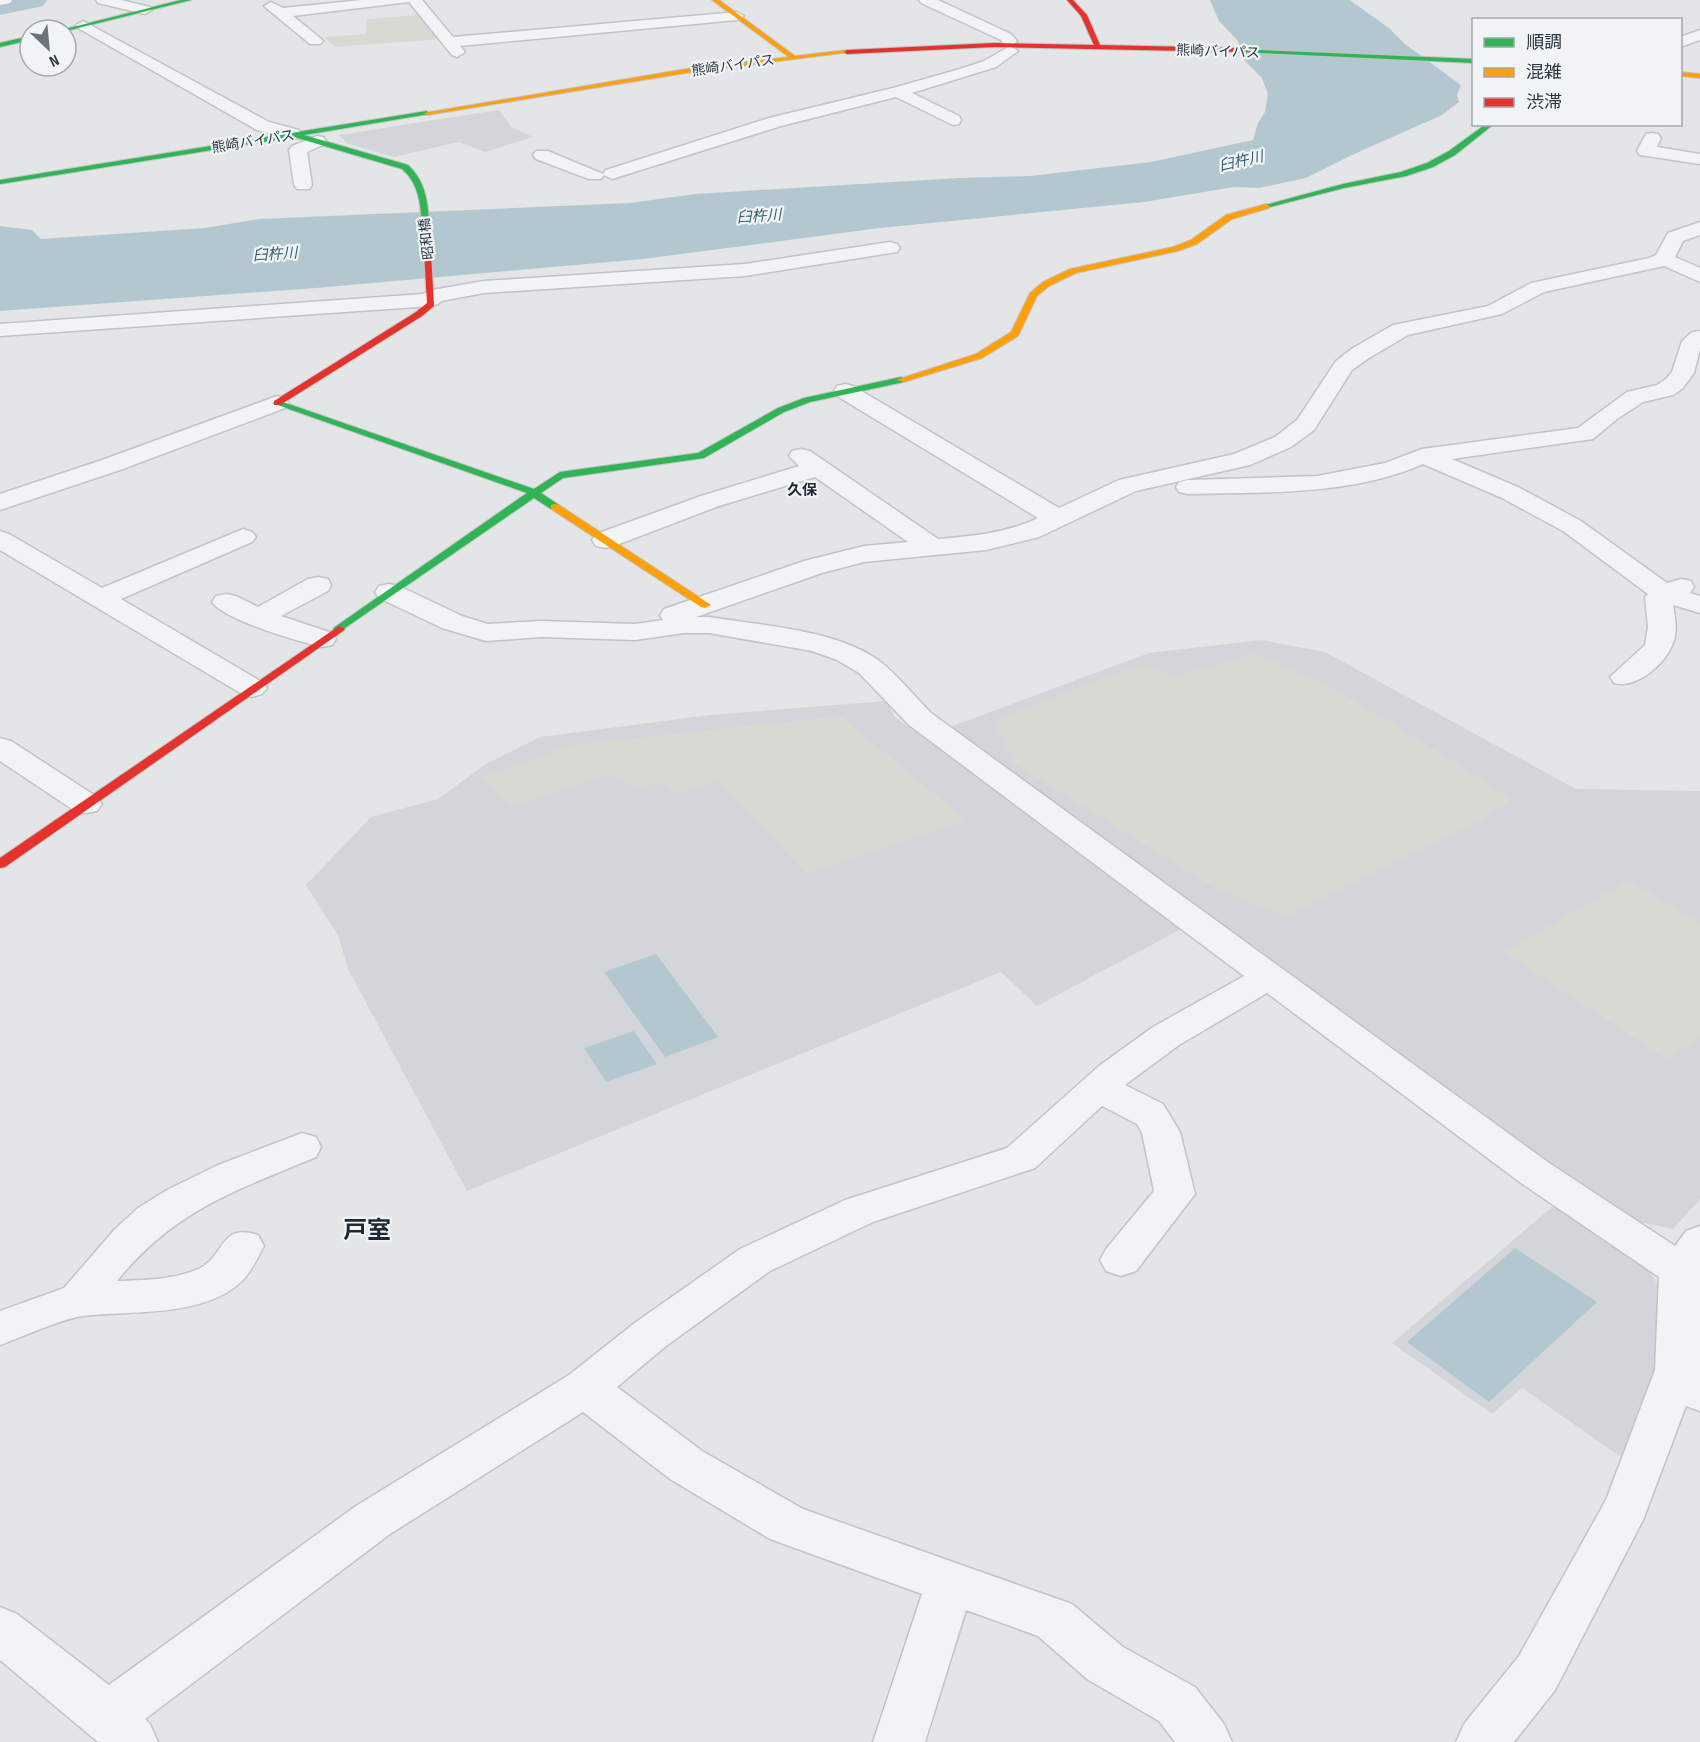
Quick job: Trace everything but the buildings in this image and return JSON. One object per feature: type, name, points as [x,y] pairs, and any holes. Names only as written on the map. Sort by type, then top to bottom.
[{"type":"main road","points":[[78,27],[188,0]]},
{"type":"main road","points":[[716,0],[792,56]]},
{"type":"main road","points":[[1070,0],[1077,5],[1089,22],[1098,47]]},
{"type":"main road","points":[[0,45],[18,41]]},
{"type":"main road","name":"熊崎バイパス","points":[[0,182],[686,71],[792,56],[924,47],[1098,47],[1472,61]]},
{"type":"main road","points":[[1682,74],[1700,76]]},
{"type":"main road","points":[[0,864],[532,492],[560,475],[701,456],[782,410],[807,400],[917,376],[979,356],[1015,334],[1033,295],[1046,284],[1073,271],[1174,249],[1194,242],[1229,217],[1254,209],[1343,186],[1403,174],[1430,165],[1452,153],[1488,126]]},
{"type":"main road","points":[[293,134],[317,141]]},
{"type":"main road","name":"昭和橋","points":[[317,141],[412,172],[421,187],[431,295]]},
{"type":"main road","points":[[277,403],[419,314],[431,304],[431,295]]},
{"type":"main road","points":[[277,403],[532,492],[705,605]]},
{"type":"street","points":[[0,1],[5,0]]},
{"type":"street","points":[[103,0],[146,10]]},
{"type":"street","points":[[263,0],[315,40]]},
{"type":"street","points":[[280,13],[403,0]]},
{"type":"street","points":[[414,0],[452,47],[737,16]]},
{"type":"street","points":[[542,155],[604,174],[775,122],[898,92],[990,64],[1009,46],[1006,37],[979,22],[926,0]]},
{"type":"street","points":[[83,26],[262,126],[293,134]]},
{"type":"street","points":[[1682,33],[1700,26]]},
{"type":"street","points":[[1682,42],[1700,35]]},
{"type":"street","points":[[898,92],[953,120]]},
{"type":"street","points":[[1652,138],[1646,151],[1700,159]]},
{"type":"street","points":[[303,185],[298,150],[317,141]]},
{"type":"street","points":[[635,632],[669,616],[813,567],[882,551],[997,540],[1030,532],[1128,485],[1241,460],[1283,442],[1306,425],[1344,366],[1361,353],[1401,330],[1489,312],[1538,287],[1655,264],[1664,259],[1675,237],[1700,228]]},
{"type":"street","points":[[0,330],[431,295],[484,288],[745,270],[891,248]]},
{"type":"street","points":[[1664,259],[1700,276]]},
{"type":"street","points":[[1128,485],[1155,488],[1317,483],[1391,469],[1422,456],[1585,434],[1609,414],[1635,397],[1665,390],[1674,384],[1683,373],[1690,346],[1700,337]]},
{"type":"street","points":[[845,391],[1044,512],[1063,518]]},
{"type":"street","points":[[0,502],[111,465],[277,403]]},
{"type":"street","points":[[1422,456],[1511,494],[1572,526],[1664,593],[1700,605]]},
{"type":"street","points":[[605,540],[809,462],[931,546]]},
{"type":"street","points":[[102,598],[243,537]]},
{"type":"street","points":[[0,539],[252,688]]},
{"type":"street","points":[[1624,676],[1654,653],[1663,639],[1659,597],[1664,593],[1700,582]]},
{"type":"street","points":[[258,618],[318,585]]},
{"type":"street","points":[[389,592],[452,622],[486,633],[541,629],[635,632],[684,625],[709,625],[818,644],[847,654],[869,667],[920,719],[1535,1173],[1690,1256],[1688,1382],[1628,1506],[1537,1673],[1482,1742]]},
{"type":"street","points":[[226,602],[258,618],[322,639]]},
{"type":"street","points":[[0,747],[86,804]]},
{"type":"street","points":[[0,1630],[120,1729],[373,1520],[585,1388],[651,1334],[755,1260],[859,1211],[1021,1158],[1097,1087],[1167,1036],[1269,977]]},
{"type":"street","points":[[1097,1087],[1150,1114],[1161,1132],[1175,1194],[1121,1260]]},
{"type":"street","points":[[80,1300],[110,1260],[164,1210],[220,1180],[302,1147]]},
{"type":"street","points":[[0,1328],[80,1300],[162,1295],[210,1283],[229,1268],[244,1246]]},
{"type":"street","points":[[585,1388],[686,1465],[787,1524],[1055,1620],[1105,1663],[1177,1704],[1206,1742]]},
{"type":"street","points":[[899,1742],[950,1583]]},
{"type":"shaded area","points":[[419,15],[440,39],[336,47],[324,37],[365,34],[367,19]]},
{"type":"shaded area","points":[[499,110],[511,127],[533,137],[485,152],[459,142],[393,157],[347,143],[339,135]]},
{"type":"shaded area","points":[[1261,640],[1325,652],[1576,789],[1700,791],[1700,1199],[1673,1229],[1639,1222],[1552,1175],[947,728],[1149,653]]},
{"type":"shaded area","points":[[1254,654],[1355,701],[1512,799],[1482,820],[1286,916],[1218,890],[1015,764],[993,721],[1138,665],[1177,676]]},
{"type":"shaded area","points":[[886,701],[895,717],[1183,928],[1037,1006],[1001,972],[467,1191],[348,969],[338,935],[306,885],[371,817],[438,799],[486,764],[540,737],[710,715]]},
{"type":"shaded area","points":[[840,716],[966,820],[806,873],[718,780],[679,793],[658,782],[636,789],[610,774],[510,808],[482,777],[573,745]]},
{"type":"shaded area","points":[[1629,880],[1700,923],[1700,1037],[1667,1059],[1504,952]]},
{"type":"shaded area","points":[[1558,1202],[1634,1251],[1667,1301],[1667,1334],[1634,1466],[1522,1388],[1492,1414],[1392,1343]]},
{"type":"water","name":"臼杵川","points":[[1210,0],[1350,0],[1461,85],[1457,95],[1459,102],[1442,115],[1306,178],[1259,188],[1234,187],[1144,202],[880,228],[643,259],[316,288],[0,311],[0,226],[32,230],[41,239],[205,228],[259,219],[630,203],[696,194],[959,178],[1030,176],[1151,162],[1253,140],[1258,123],[1265,112],[1268,94],[1262,78],[1246,62],[1238,41],[1219,21]]},
{"type":"water","points":[[656,954],[718,1037],[665,1057],[604,972]]},
{"type":"water","points":[[634,1031],[657,1064],[606,1082],[584,1048]]},
{"type":"water","points":[[1515,1248],[1597,1302],[1489,1402],[1407,1342]]},
{"type":"waterway","points":[[0,6],[33,0]]},
{"type":"traffic: fast","points":[[78,27],[188,0]]},
{"type":"traffic: fast","points":[[0,45],[18,41]]},
{"type":"traffic: fast","points":[[1237,50],[1472,61]]},
{"type":"traffic: fast","points":[[0,182],[427,113]]},
{"type":"traffic: fast","points":[[1266,206],[1343,186],[1403,174],[1430,165],[1452,153],[1488,126]]},
{"type":"traffic: fast","points":[[293,134],[405,167],[412,173],[421,189],[426,237]]},
{"type":"traffic: fast","points":[[339,629],[560,475],[701,456],[781,410],[807,400],[901,380]]},
{"type":"traffic: fast","points":[[277,403],[533,492],[555,507]]},
{"type":"traffic: slow","points":[[715,0],[792,56]]},
{"type":"traffic: slow","points":[[427,113],[686,71],[847,52]]},
{"type":"traffic: slow","points":[[1682,74],[1700,76]]},
{"type":"traffic: slow","points":[[901,380],[979,356],[1015,334],[1033,295],[1046,284],[1073,271],[1175,249],[1194,242],[1229,217],[1266,206]]},
{"type":"traffic: slow","points":[[555,507],[705,605]]},
{"type":"traffic: jam","points":[[1070,0],[1084,15],[1098,47]]},
{"type":"traffic: jam","points":[[847,52],[994,45],[1237,50]]},
{"type":"traffic: jam","points":[[277,403],[419,314],[431,304],[426,237]]},
{"type":"traffic: jam","points":[[0,864],[339,629]]},
{"type":"district","name":"久保","points":[[802,490]]},
{"type":"district","name":"戸室","points":[[367,1230]]}]
